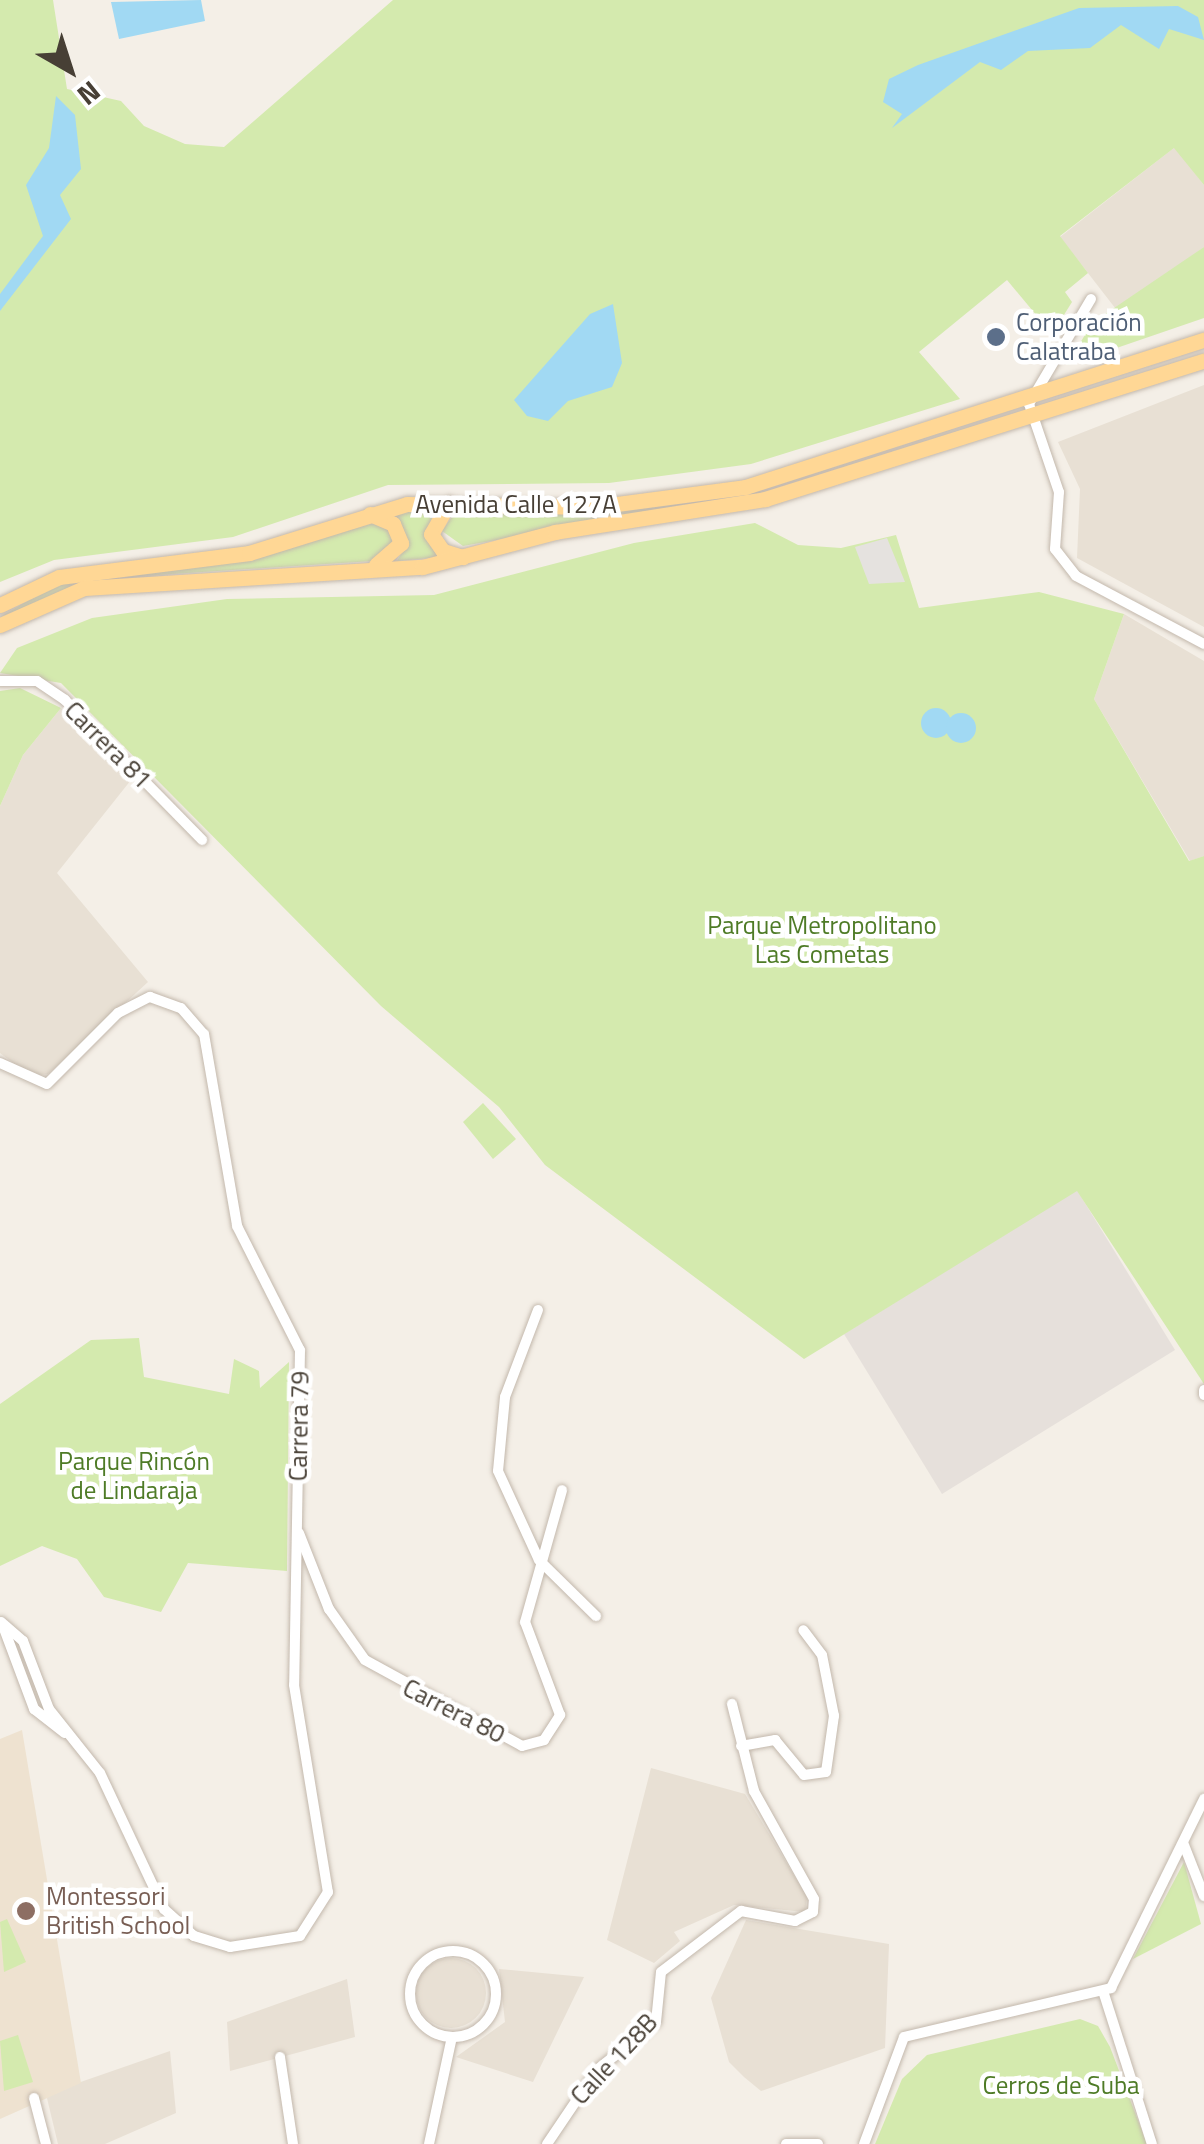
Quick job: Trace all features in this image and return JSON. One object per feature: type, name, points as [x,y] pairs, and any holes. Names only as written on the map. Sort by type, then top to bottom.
[{"type":"main road","name":"Avenida Calle 127A","points":[[0,606],[59,577],[240,555],[369,514],[449,503],[594,508],[716,492],[1204,340]]},
{"type":"main road","name":"Avenida Calle 127A","points":[[0,625],[84,588],[463,557],[765,499],[1204,361]]},
{"type":"main road","points":[[449,503],[431,534],[442,551],[463,557]]},
{"type":"main road","points":[[367,567],[401,543],[393,524],[369,514]]},
{"type":"street","points":[[1092,299],[1032,396],[1029,418],[1059,492],[1058,558],[1204,644]]},
{"type":"street","name":"Carrera 81","points":[[0,681],[37,681],[65,700],[202,840]]},
{"type":"street","name":"Carrera 79","points":[[0,1063],[33,1085],[53,1081],[130,1004],[158,998],[204,1034],[237,1226],[300,1350],[294,1685],[328,1892],[300,1936],[279,1944],[230,1948],[194,1936],[148,1886],[100,1773],[44,1712],[0,1621]]},
{"type":"street","points":[[538,1310],[506,1397],[497,1451],[538,1560],[596,1616]]},
{"type":"street","name":"Carrera 80","points":[[299,1532],[329,1609],[365,1660],[522,1746],[544,1740],[560,1715],[525,1622],[538,1560],[562,1490]]},
{"type":"street","points":[[741,1746],[775,1740],[804,1775],[826,1772],[834,1716],[822,1655],[804,1630]]},
{"type":"street","name":"Calle 128B","points":[[547,2144],[597,2070],[656,2022],[659,1976],[673,1961],[740,1911],[795,1921],[813,1912],[741,1746],[732,1704]]},
{"type":"street","points":[[1152,2144],[1104,1994],[1204,1799]]},
{"type":"street","points":[[1184,1844],[1204,1896]]},
{"type":"street","points":[[459,1951],[484,1964],[496,1997],[477,2030],[452,2037],[426,2028],[409,1991],[420,1965],[459,1951]]},
{"type":"street","points":[[864,2144],[904,2037],[1104,1994]]},
{"type":"street","points":[[429,2144],[452,2037]]},
{"type":"street","points":[[280,2058],[293,2144]]},
{"type":"street","points":[[34,2098],[46,2144]]},
{"type":"street","points":[[786,2144],[818,2144]]},
{"type":"shaded area","points":[[1175,147],[1204,185],[1204,247],[1119,313],[1060,237]]},
{"type":"shaded area","points":[[1204,385],[1204,627],[1077,558],[1080,489],[1058,442]]},
{"type":"shaded area","points":[[887,538],[905,582],[869,584],[855,547]]},
{"type":"shaded area","points":[[1124,614],[1204,661],[1204,856],[1190,861],[1094,699]]},
{"type":"shaded area","points":[[61,708],[131,780],[57,873],[148,982],[48,1074],[31,1076],[0,1053],[0,806],[23,755]]},
{"type":"shaded area","points":[[1077,1190],[1175,1350],[942,1494],[844,1334]]},
{"type":"shaded area","name":"Montessori British School","points":[[22,1730],[81,2083],[0,2119],[0,1739]]},
{"type":"shaded area","points":[[651,1768],[745,1794],[807,1897],[805,1912],[734,1905],[674,1932],[680,1941],[654,1963],[607,1940]]},
{"type":"shaded area","points":[[746,1920],[889,1944],[885,2048],[761,2091],[744,2077],[729,2062],[711,1998]]},
{"type":"shaded area","points":[[451,1958],[476,1968],[486,1993],[476,2018],[451,2028],[426,2018],[416,1993],[426,1968]]},
{"type":"shaded area","points":[[499,1969],[584,1977],[533,2082],[456,2057],[505,2022]]},
{"type":"shaded area","points":[[347,1979],[355,2037],[230,2071],[227,2022]]},
{"type":"shaded area","points":[[170,2051],[176,2113],[105,2144],[58,2144],[46,2094]]},
{"type":"green space","points":[[0,0],[53,0],[67,89],[121,101],[144,126],[185,144],[224,147],[393,0],[1204,0],[1204,185],[1174,148],[1060,236],[1088,273],[1065,292],[1072,302],[1052,334],[1007,280],[919,352],[960,399],[751,464],[609,483],[388,485],[233,537],[54,560],[0,582]]},
{"type":"green space","points":[[1204,247],[1204,318],[1067,365],[1092,323]]},
{"type":"green space","points":[[764,492],[463,546],[442,531],[456,511],[587,515]]},
{"type":"green space","points":[[435,509],[426,533],[441,557],[397,561],[404,549],[389,513]]},
{"type":"green space","points":[[369,521],[391,531],[393,546],[373,561],[95,579],[0,617],[59,583],[246,561]]},
{"type":"green space","name":"Parque Metropolitano Las Cometas","points":[[755,523],[798,545],[841,548],[896,535],[919,608],[1039,592],[1124,614],[1094,699],[1189,861],[1204,856],[1204,1384],[1077,1191],[804,1359],[545,1165],[499,1107],[381,1006],[61,683],[0,673],[17,648],[92,618],[227,599],[434,595],[634,543]]},
{"type":"green space","points":[[20,688],[61,708],[23,755],[0,806],[0,691]]},
{"type":"green space","points":[[483,1103],[516,1139],[493,1159],[463,1122]]},
{"type":"green space","name":"Parque Rincón de Lindaraja","points":[[139,1338],[144,1377],[229,1394],[234,1359],[259,1371],[260,1388],[289,1362],[287,1571],[188,1563],[161,1612],[104,1597],[77,1559],[42,1546],[0,1566],[0,1404],[91,1340]]},
{"type":"green space","points":[[1184,1862],[1201,1924],[1133,1959]]},
{"type":"green space","points":[[7,1919],[26,1962],[4,1972],[0,1922]]},
{"type":"green space","name":"Cerros de Suba","points":[[1080,2019],[1098,2026],[1110,2047],[1147,2144],[875,2144],[902,2079],[927,2055]]},
{"type":"green space","points":[[18,2035],[33,2082],[4,2091],[0,2041]]},
{"type":"water","points":[[201,0],[205,21],[119,39],[111,2]]},
{"type":"water","points":[[1178,6],[1198,17],[1204,40],[1169,29],[1159,49],[1121,25],[1090,48],[1028,51],[1001,70],[980,62],[892,128],[902,114],[883,102],[889,79],[918,65],[1079,8]]},
{"type":"water","points":[[56,96],[75,115],[81,169],[60,195],[71,219],[0,311],[0,294],[43,236],[26,185],[49,148]]},
{"type":"water","points":[[613,304],[622,363],[612,387],[568,401],[548,421],[527,416],[514,400],[590,314]]},
{"type":"water","points":[[936,708],[947,712],[951,723],[947,734],[936,738],[925,734],[921,723],[925,712]]},
{"type":"water","points":[[961,713],[972,717],[976,728],[972,739],[961,743],[950,739],[946,728],[950,717]]},
{"type":"place","name":"Corporación Calatraba","points":[[996,337]]},
{"type":"place","name":"Montessori British School","points":[[26,1911]]}]
